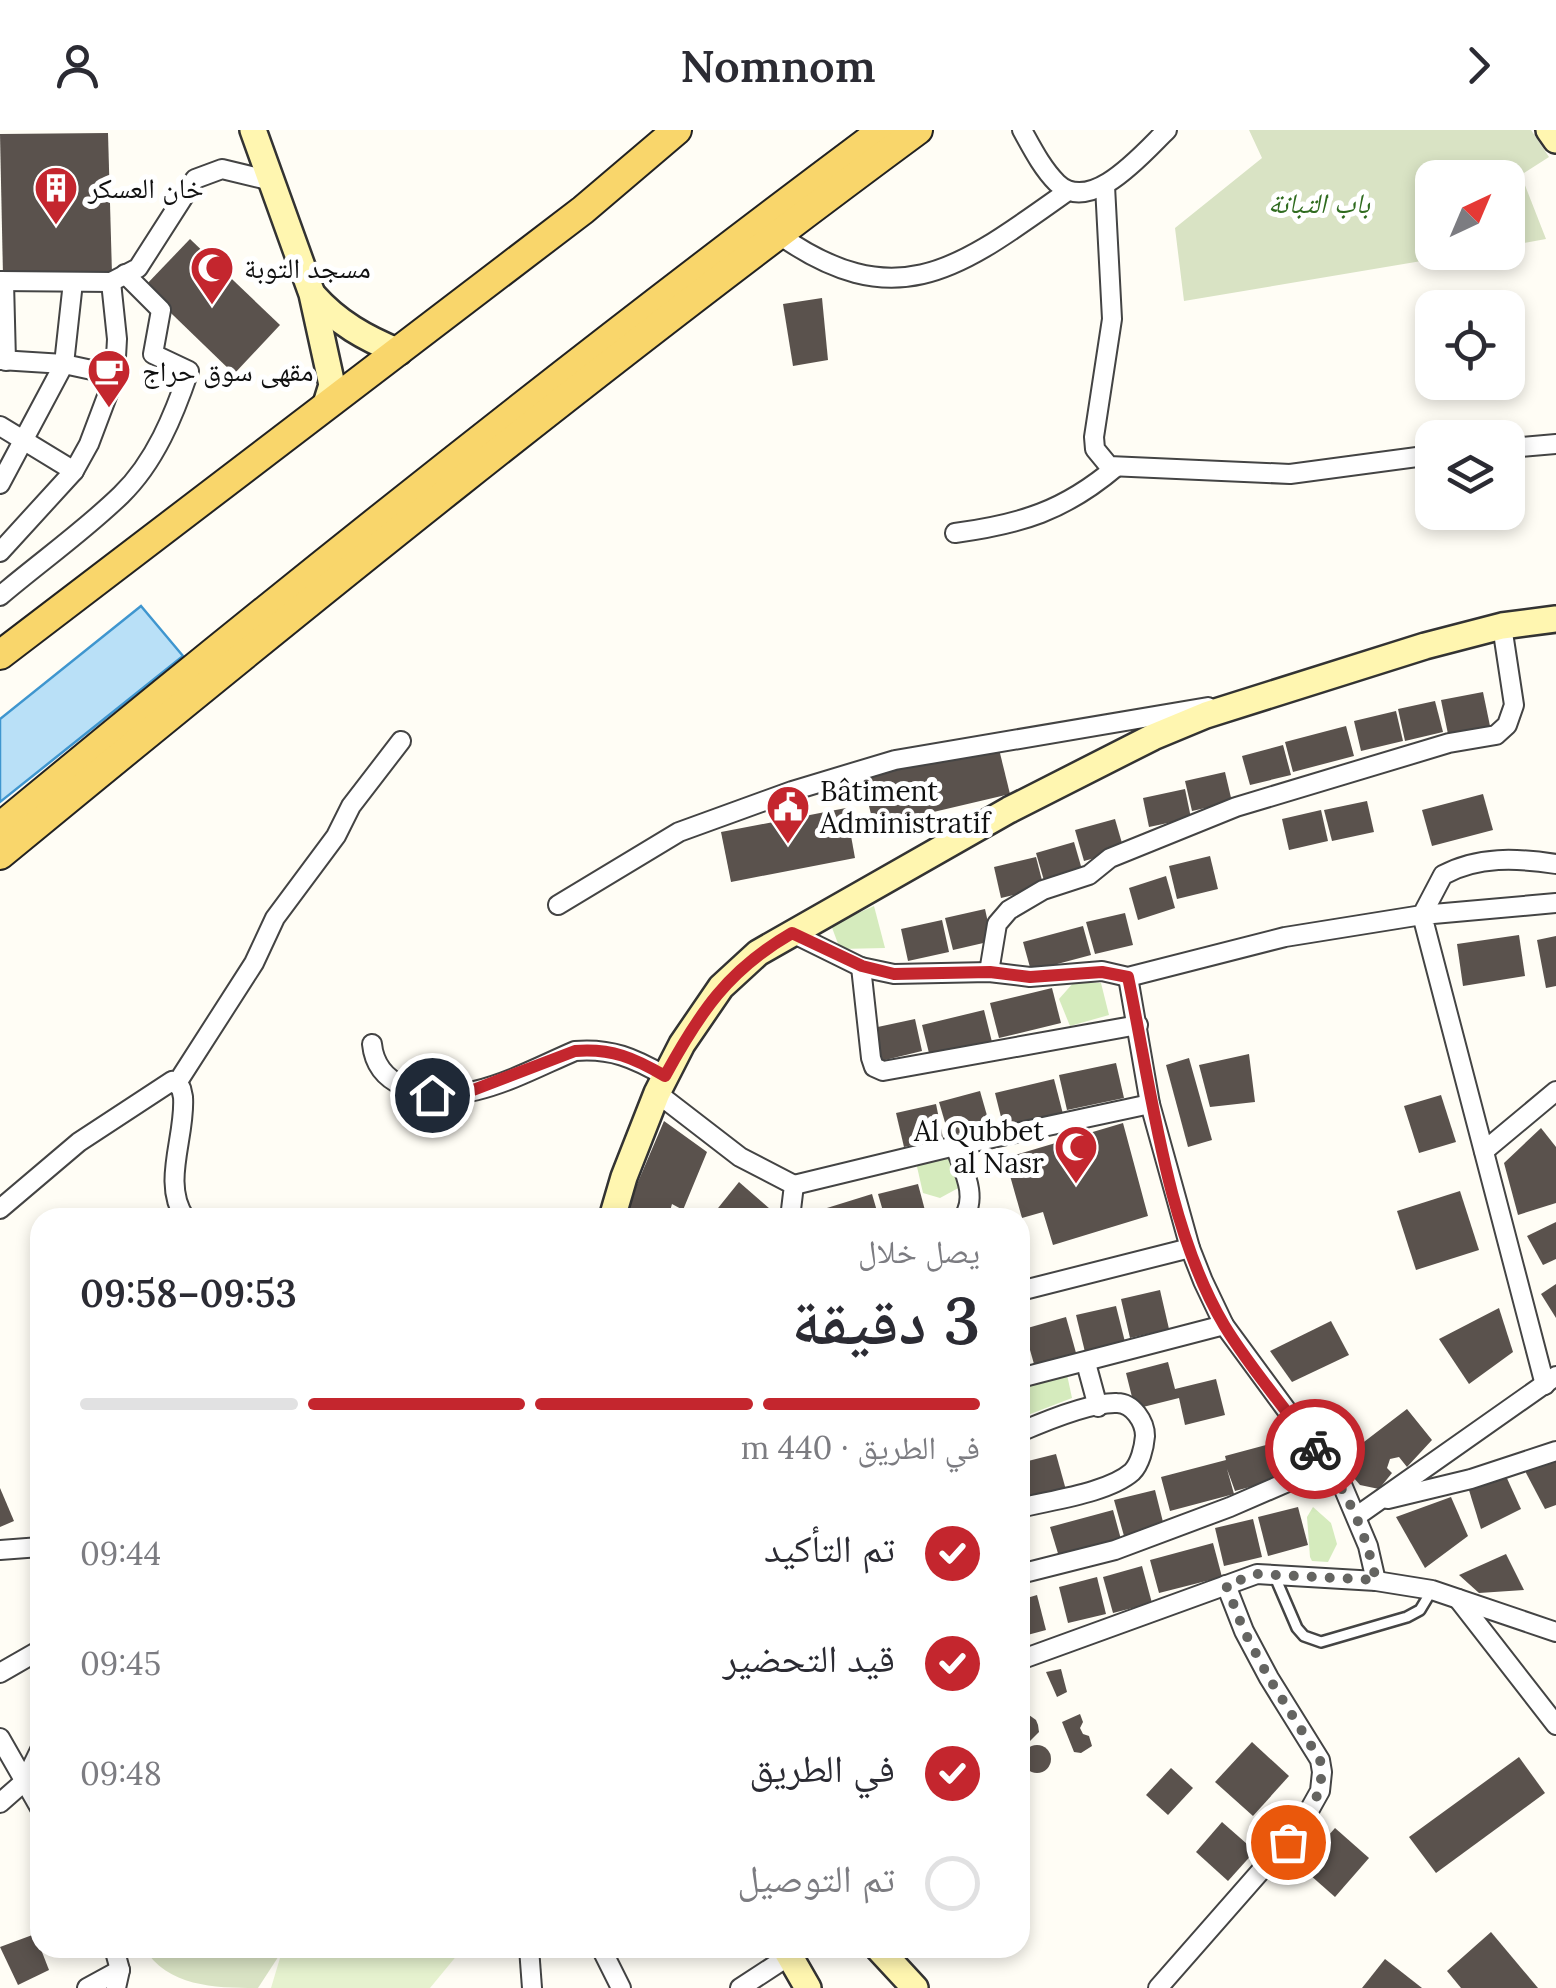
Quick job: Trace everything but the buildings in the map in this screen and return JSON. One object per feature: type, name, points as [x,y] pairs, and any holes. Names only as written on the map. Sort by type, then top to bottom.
[{"type":"main road","points":[[252,130],[312,294],[332,385],[326,408]]},
{"type":"main road","points":[[0,655],[400,352],[582,210],[677,130]]},
{"type":"main road","points":[[0,828],[212,654],[678,284],[884,130]]},
{"type":"main road","points":[[0,855],[240,658],[778,234],[918,130]]},
{"type":"main road","points":[[1550,130],[1556,140]]},
{"type":"main road","points":[[312,294],[350,329],[400,352]]},
{"type":"main road","points":[[615,1208],[661,1084],[682,1044],[721,988],[758,952],[1009,810],[1197,719],[1425,646],[1502,626],[1556,619]]},
{"type":"main road","points":[[790,1958],[808,1988]]},
{"type":"main road","points":[[887,1958],[915,1988]]},
{"type":"street","points":[[1022,130],[1058,184],[1068,190],[1105,186],[1167,130]]},
{"type":"street","points":[[114,375],[64,364],[3,360],[2,282],[118,278],[138,268],[195,179],[222,169],[272,181]]},
{"type":"street","points":[[1105,186],[1112,320],[1094,436],[1100,456],[1109,466],[1290,474],[1415,457]]},
{"type":"street","points":[[778,234],[824,263],[884,280],[954,265],[1068,190]]},
{"type":"street","points":[[0,552],[74,472],[88,444],[114,375],[118,278]]},
{"type":"street","points":[[0,596],[123,493],[160,441],[177,404],[189,371],[153,354],[161,310],[118,278]]},
{"type":"street","points":[[0,484],[64,364],[73,282]]},
{"type":"street","points":[[0,426],[74,472]]},
{"type":"street","points":[[1525,447],[1556,444]]},
{"type":"street","points":[[955,532],[1013,524],[1057,508],[1116,468]]},
{"type":"street","points":[[990,972],[998,924],[1009,910],[1043,890],[1089,876],[1110,858],[1236,807],[1449,743],[1496,735],[1507,724],[1514,706],[1502,626]]},
{"type":"street","points":[[558,905],[679,832],[792,791],[895,760],[1248,702]]},
{"type":"street","points":[[177,1083],[254,962],[275,918],[336,836],[351,806],[401,741]]},
{"type":"street","points":[[1356,1516],[1550,1380],[1422,915],[1442,875],[1456,868],[1502,859],[1556,864]]},
{"type":"street","points":[[792,933],[862,966],[922,975],[990,972],[1030,977],[1102,972],[1128,977],[1285,938],[1422,915],[1556,902]]},
{"type":"street","points":[[862,966],[871,1058],[874,1067],[883,1072],[1138,1025]]},
{"type":"street","points":[[1128,977],[1150,1104],[1190,1248],[1224,1325],[1343,1487],[1376,1580]]},
{"type":"street","points":[[372,1044],[373,1058],[392,1081],[432,1095],[468,1092],[575,1051],[621,1052],[740,1156],[794,1186],[1150,1104]]},
{"type":"street","points":[[0,1209],[79,1142],[168,1081],[181,1088],[184,1107],[175,1185],[178,1208]]},
{"type":"street","points":[[1484,1151],[1556,1092]]},
{"type":"street","points":[[955,1146],[970,1192],[969,1208]]},
{"type":"street","points":[[791,1208],[794,1186]]},
{"type":"street","points":[[1030,1288],[1190,1248]]},
{"type":"street","points":[[1030,1376],[1224,1325]]},
{"type":"street","points":[[1086,1363],[1098,1407]]},
{"type":"street","points":[[1030,1427],[1051,1418],[1118,1403],[1126,1405],[1144,1426],[1142,1450],[1134,1471],[1117,1482],[1030,1505]]},
{"type":"street","points":[[1375,1502],[1471,1479],[1556,1451]]},
{"type":"street","points":[[1030,1571],[1115,1550],[1327,1465]]},
{"type":"street","points":[[0,1550],[30,1548]]},
{"type":"street","points":[[1030,1656],[1244,1577],[1274,1574],[1376,1580],[1432,1590],[1556,1632]]},
{"type":"street","points":[[1158,1988],[1274,1859],[1301,1825],[1320,1791],[1320,1760],[1269,1678],[1226,1585]]},
{"type":"street","points":[[1456,1598],[1556,1724]]},
{"type":"street","points":[[0,1674],[30,1656]]},
{"type":"street","points":[[0,1738],[30,1790]]},
{"type":"street","points":[[0,1803],[25,1781],[30,1771]]},
{"type":"street","points":[[530,1958],[532,1988]]},
{"type":"street","points":[[606,1958],[621,1988]]},
{"type":"street","points":[[740,1988],[779,1958]]},
{"type":"street","points":[[87,1988],[118,1979]]},
{"type":"lane","points":[[1274,1574],[1297,1628],[1304,1636],[1321,1642],[1407,1617],[1420,1610],[1432,1590]]},
{"type":"green space","name":"باب التبانة","points":[[1249,130],[1531,130],[1549,157],[1525,172],[1525,160],[1415,160],[1415,262],[1184,301],[1175,228],[1262,158]]},
{"type":"green space","name":"باب التبانة","points":[[1525,185],[1546,239],[1525,243]]},
{"type":"green space","points":[[874,906],[885,948],[840,949],[831,925]]},
{"type":"green space","points":[[1074,982],[1101,983],[1109,1015],[1070,1026],[1059,999]]},
{"type":"green space","points":[[952,1149],[962,1186],[940,1198],[923,1193],[915,1158]]},
{"type":"green space","points":[[1066,1370],[1072,1398],[1030,1414],[1030,1379]]},
{"type":"green space","points":[[1313,1507],[1331,1523],[1337,1544],[1328,1562],[1312,1561],[1310,1557],[1307,1517]]},
{"type":"green space","points":[[152,1958],[278,1958],[258,1988],[194,1983]]},
{"type":"green space","points":[[280,1958],[455,1958],[430,1988],[271,1988]]},
{"type":"water","points":[[141,606],[183,656],[0,802],[0,719]]},
{"type":"way so far","points":[[1288,1842],[1320,1791],[1320,1760],[1269,1678],[1226,1585],[1257,1574],[1376,1580],[1368,1546],[1343,1487],[1315,1449]]},
{"type":"place","name":"خان العسكر","points":[[56,226]]},
{"type":"place","name":"مسجد التوبة","points":[[212,306]]},
{"type":"place","name":"مقهى سوق حراج","points":[[109,409]]},
{"type":"place","name":"Bâtiment Administratif","points":[[788,845]]},
{"type":"place","name":"Al Qubbet al Nasr","points":[[1076,1185]]},
{"type":"route","points":[[432,1095],[468,1092],[494,1084],[575,1051],[621,1052],[665,1076],[721,988],[758,952],[792,933],[862,966],[894,974],[990,972],[1030,977],[1102,972],[1128,977],[1150,1104],[1203,1281],[1224,1325],[1315,1449]]}]
